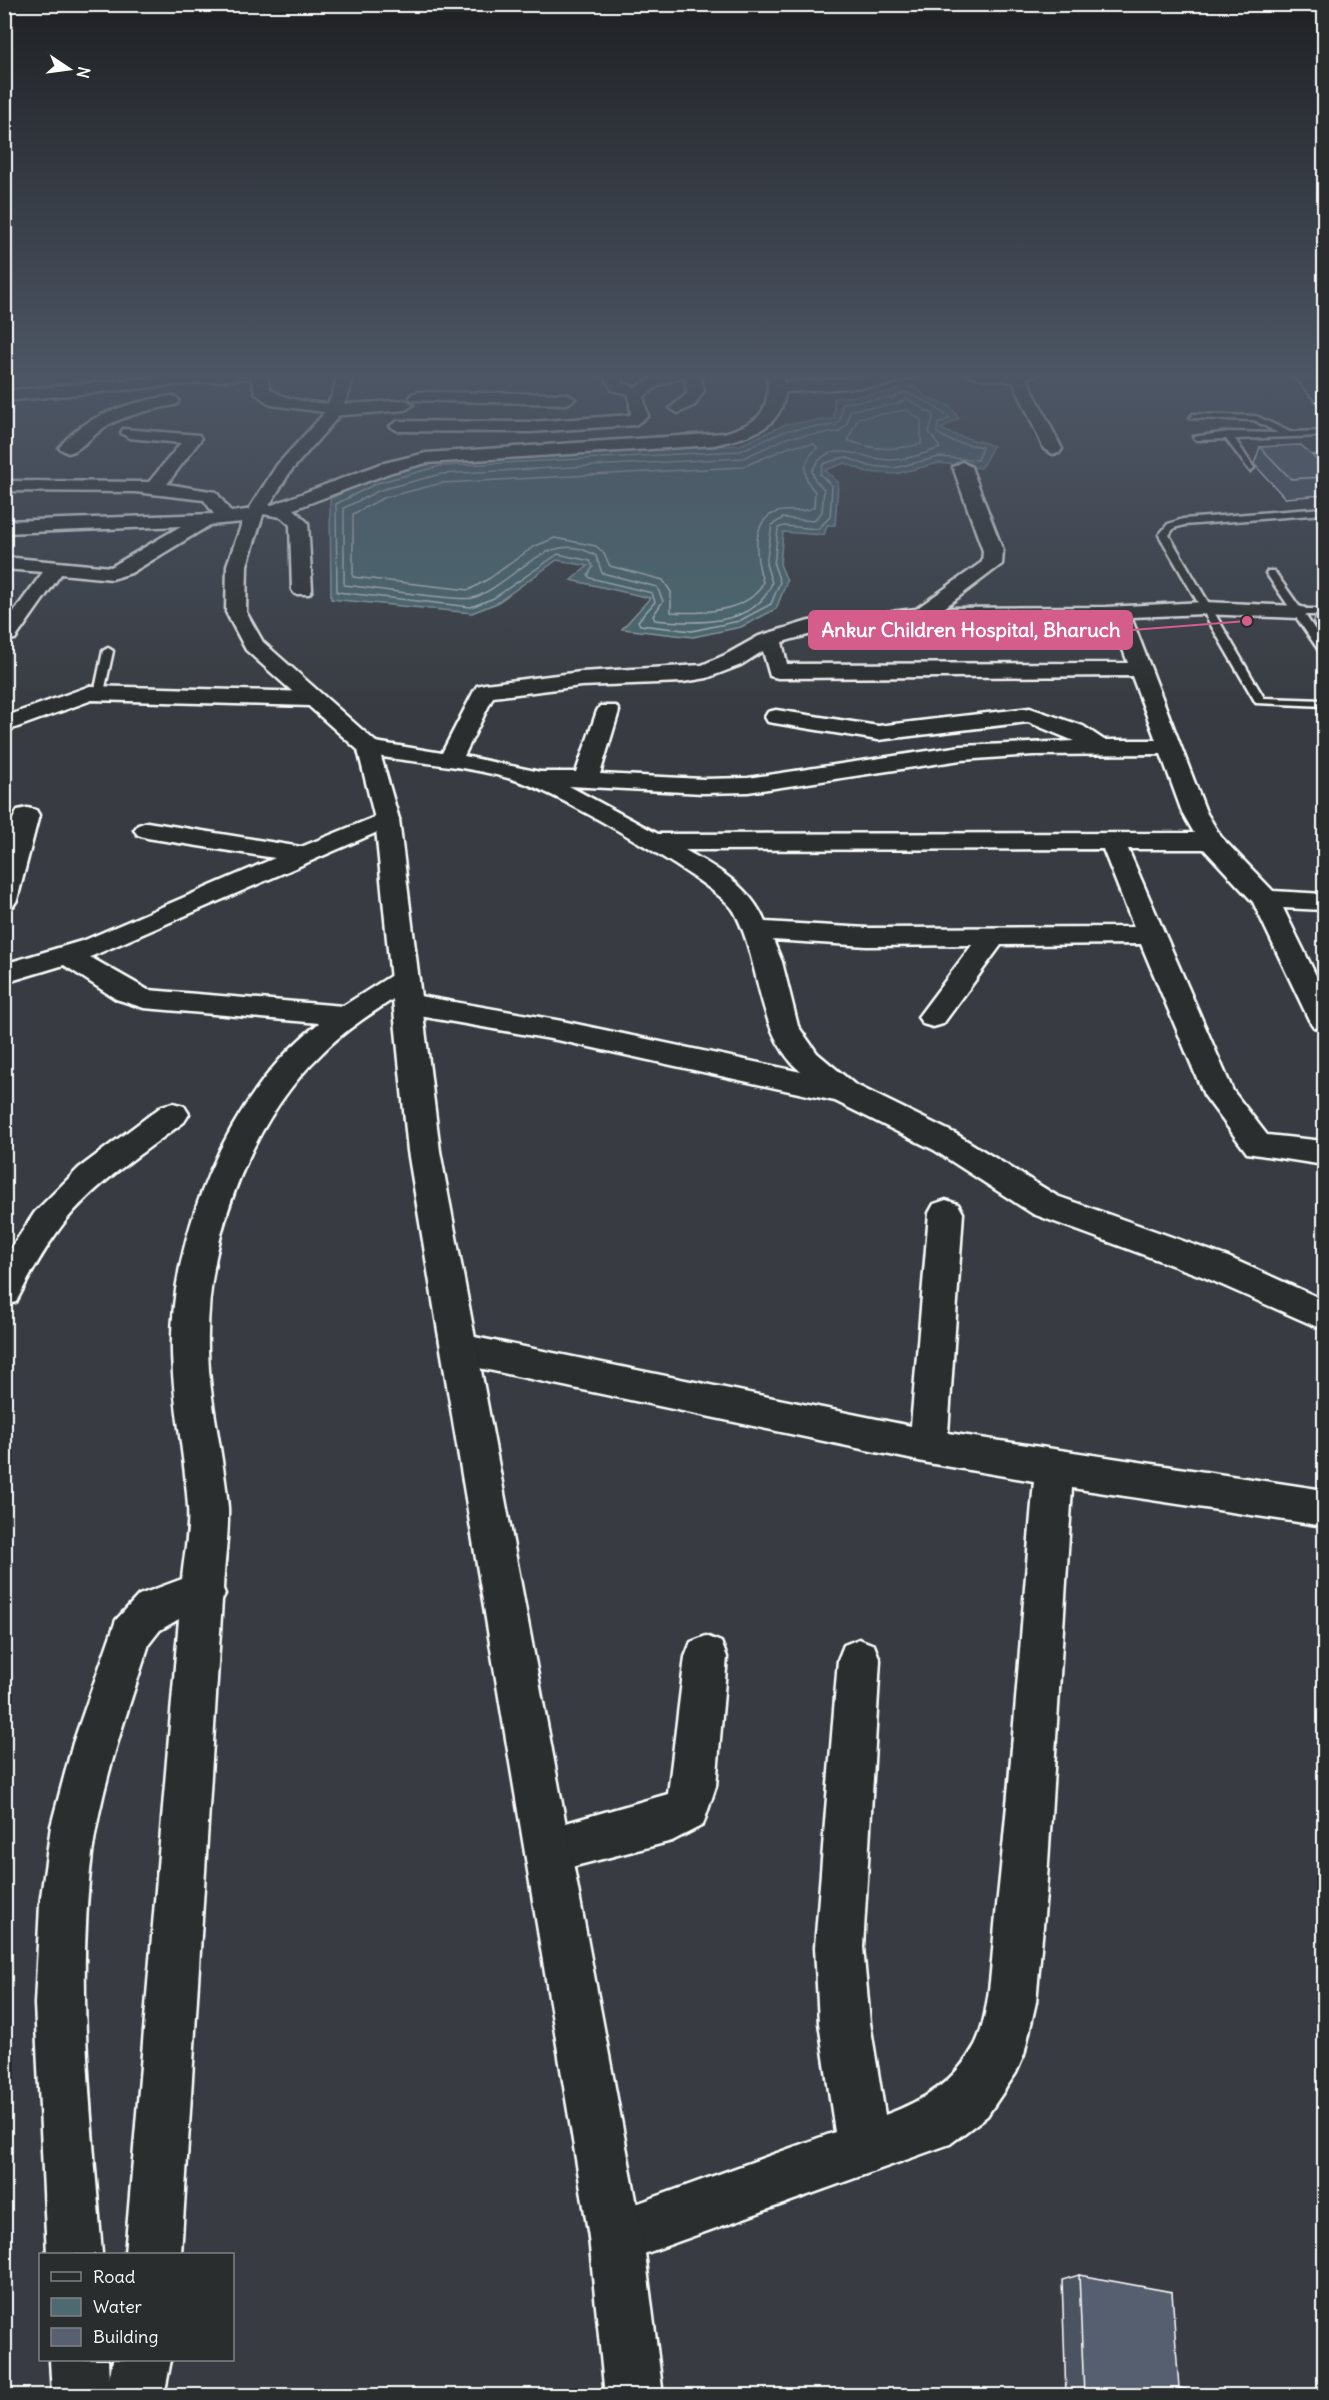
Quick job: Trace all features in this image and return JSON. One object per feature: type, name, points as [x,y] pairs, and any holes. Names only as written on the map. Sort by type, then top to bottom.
[{"type":"street","points":[[153,489],[157,484]]},
{"type":"street","points":[[273,484],[253,512],[237,565],[236,612],[254,645],[311,699],[369,748],[450,760],[532,777],[748,785],[961,753],[1170,747]]},
{"type":"street","points":[[4,527],[205,520],[253,512],[338,484]]},
{"type":"street","points":[[921,615],[992,564],[993,551],[968,484]]},
{"type":"street","points":[[4,486],[153,489],[210,496],[253,512],[286,512],[299,523],[302,590]]},
{"type":"street","points":[[4,563],[112,573],[124,569],[205,520]]},
{"type":"street","points":[[8,635],[56,569]]},
{"type":"street","points":[[1111,614],[1113,611],[1204,608],[1298,612]]},
{"type":"street","points":[[450,760],[485,691],[581,679],[683,675],[707,670],[733,660],[771,639],[816,625],[921,615],[1089,611],[1111,614],[1122,618],[1194,812],[1211,841],[1264,899],[1322,1012]]},
{"type":"street","points":[[771,639],[778,671],[1141,669]]},
{"type":"street","points":[[4,725],[77,696],[98,692],[311,699]]},
{"type":"street","points":[[586,780],[608,711]]},
{"type":"street","points":[[776,717],[878,733],[1030,715],[1074,731],[1100,748]]},
{"type":"street","points":[[369,748],[387,819],[424,1150],[616,2237],[634,2396]]},
{"type":"street","points":[[532,777],[653,842],[722,883],[745,906],[768,962],[784,1027],[806,1060],[843,1092]]},
{"type":"street","points":[[4,900],[27,815]]},
{"type":"street","points":[[5,974],[95,946],[387,819]]},
{"type":"street","points":[[147,830],[305,855]]},
{"type":"street","points":[[1112,841],[1219,1095],[1258,1145],[1324,1153]]},
{"type":"street","points":[[653,842],[1211,841]]},
{"type":"street","points":[[1264,899],[1324,902]]},
{"type":"street","points":[[755,930],[867,937],[1151,935]]},
{"type":"street","points":[[933,1017],[992,937]]},
{"type":"street","points":[[68,955],[126,992],[144,999],[350,1016]]},
{"type":"street","points":[[153,2253],[204,1594],[208,1509],[192,1398],[190,1327],[206,1232],[234,1156],[266,1099],[303,1054],[350,1016],[406,992],[584,1036],[843,1092],[945,1142],[1045,1205],[1216,1267],[1324,1316]]},
{"type":"street","points":[[4,1292],[20,1263],[64,1201],[92,1176],[173,1114]]},
{"type":"street","points":[[928,1446],[946,1213]]},
{"type":"street","points":[[460,1349],[928,1446],[1054,1468],[1324,1508]]},
{"type":"street","points":[[616,2237],[931,2125],[969,2098],[998,2055],[1011,2002],[1022,1894],[1054,1468]]},
{"type":"street","points":[[74,2253],[60,1995],[63,1906],[69,1851],[86,1775],[131,1635],[142,1616],[163,1604],[204,1594]]},
{"type":"street","points":[[548,1850],[672,1818],[687,1809],[693,1786],[706,1657]]},
{"type":"street","points":[[859,1660],[839,1947],[840,1994],[850,2077],[865,2149]]},
{"type":"street","points":[[79,2361],[81,2396]]},
{"type":"street","points":[[135,2396],[142,2361]]},
{"type":"lane","points":[[1324,510],[1197,520],[1177,524],[1165,530],[1165,541],[1260,701],[1324,704]]},
{"type":"lane","points":[[1271,573],[1324,650]]},
{"type":"lane","points":[[1298,612],[1324,612]]},
{"type":"lane","points":[[98,692],[108,651]]},
{"type":"water","points":[[361,484],[838,484],[835,525],[827,525],[824,535],[783,532],[780,564],[787,581],[776,609],[741,627],[693,637],[622,629],[650,598],[571,580],[588,566],[557,560],[497,603],[472,613],[331,599],[330,499]]},
{"type":"building","points":[[1079,2275],[1172,2292],[1179,2388],[1222,2396],[1084,2396]]},
{"type":"place","name":"Ankur Children Hospital, Bharuch","points":[[1247,621]]}]
